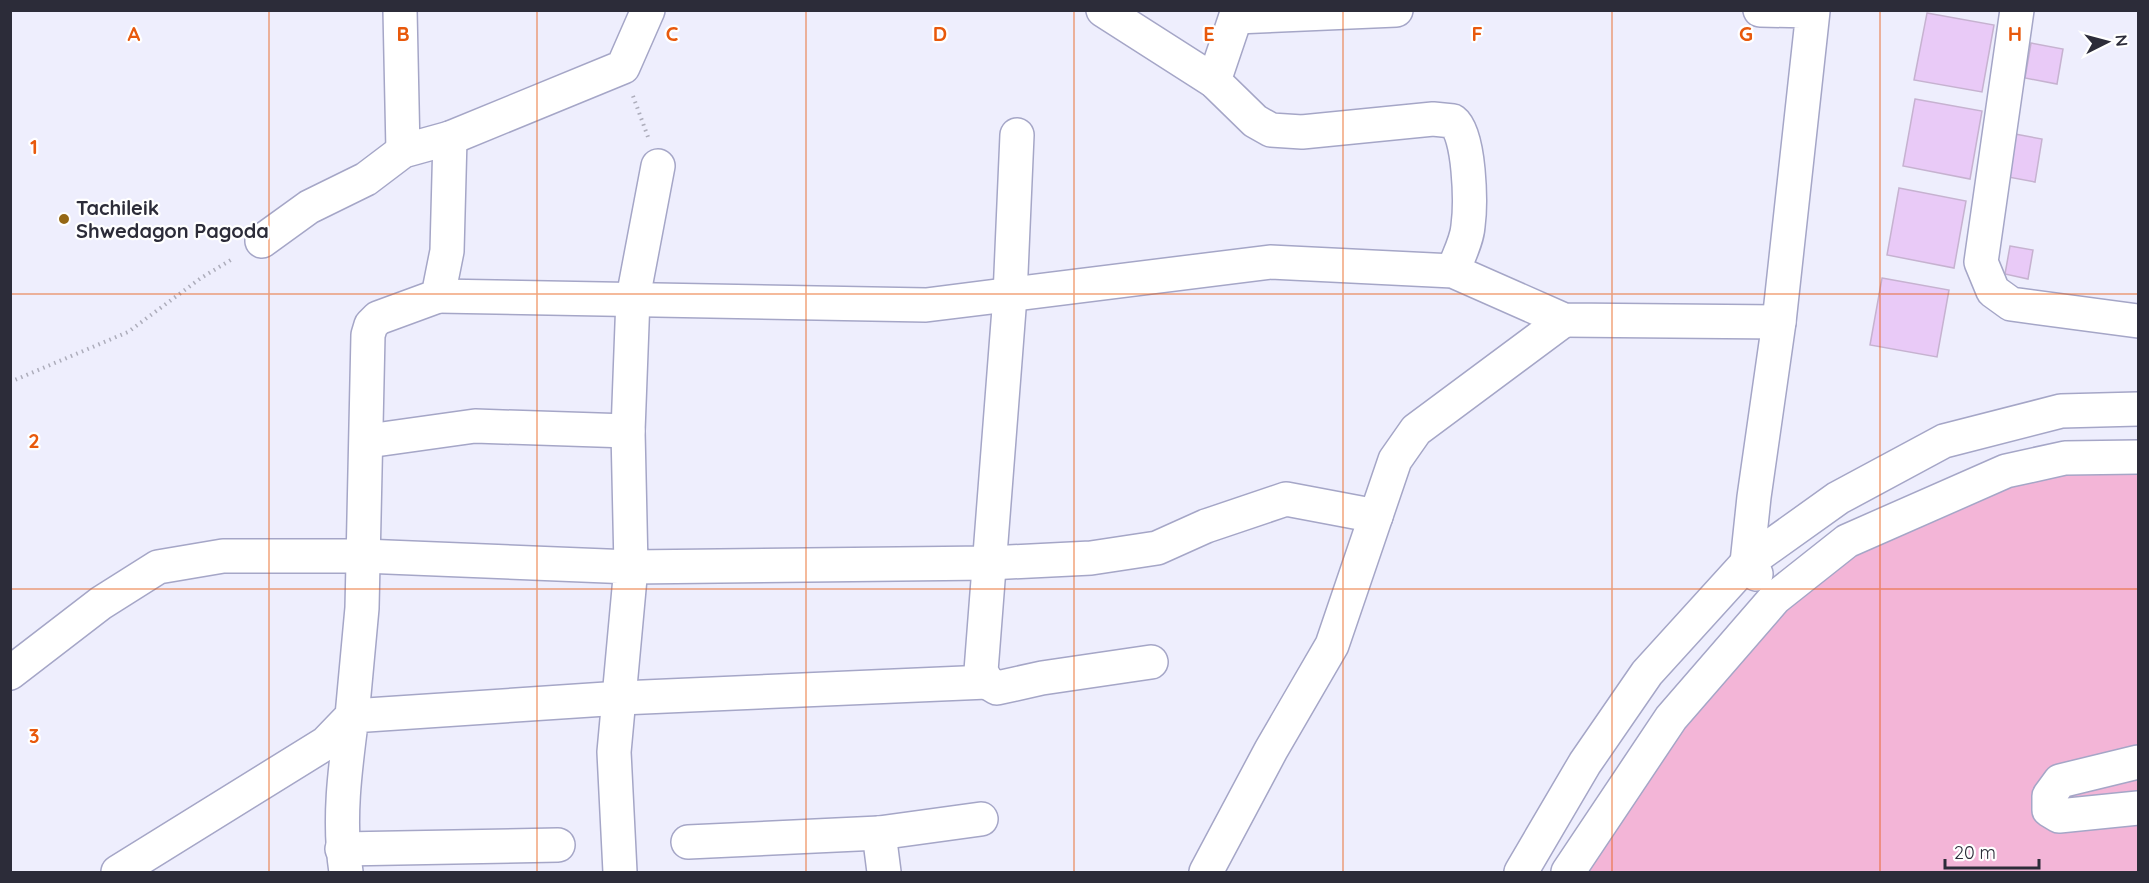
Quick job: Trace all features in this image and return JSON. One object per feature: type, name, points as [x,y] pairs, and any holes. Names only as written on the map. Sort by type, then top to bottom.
[{"type":"street","points":[[399,10],[403,151]]},
{"type":"street","points":[[262,241],[309,207],[366,179],[403,151],[450,138],[623,67],[648,10]]},
{"type":"street","points":[[1103,10],[1214,81],[1254,121],[1271,130],[1302,132],[1433,119],[1454,121],[1459,125],[1468,177],[1468,228],[1453,271]]},
{"type":"street","points":[[1214,81],[1237,14],[1396,10]]},
{"type":"street","points":[[1760,10],[1813,11],[1779,322],[1754,497],[1748,563],[1775,598]]},
{"type":"street","points":[[2017,10],[1981,262],[1993,291],[2011,304],[2139,321]]},
{"type":"street","points":[[1017,135],[1010,296],[981,671],[987,682],[997,688],[1042,678],[1151,662]]},
{"type":"street","points":[[438,296],[447,251],[450,138]]},
{"type":"street","points":[[620,873],[614,752],[621,698],[631,567],[628,432],[633,298],[658,166]]},
{"type":"street","points":[[558,845],[344,861],[342,791],[362,608],[368,441],[368,335],[371,325],[378,318],[438,296],[926,305],[1270,262],[1453,271],[1564,320],[1779,322]]},
{"type":"street","points":[[1206,873],[1271,750],[1332,645],[1395,460],[1416,430],[1564,320]]},
{"type":"street","points":[[1521,873],[1585,763],[1647,673],[1748,563],[1838,498],[1944,441],[2061,411],[2139,409]]},
{"type":"street","points":[[368,441],[475,426],[628,432]]},
{"type":"street","points":[[1568,873],[1671,718],[1775,598],[1847,541],[2006,471],[2065,458],[2139,458]]},
{"type":"street","points":[[10,673],[101,603],[158,567],[223,556],[363,556],[631,567],[989,563],[1091,558],[1157,548],[1206,526],[1286,499],[1376,516]]},
{"type":"street","points":[[118,873],[326,743],[352,716],[621,698],[987,682]]},
{"type":"street","points":[[2139,762],[2060,781],[2049,796],[2049,810],[2059,816],[2139,808]]},
{"type":"street","points":[[688,842],[879,834],[981,819]]},
{"type":"street","points":[[879,834],[884,873]]},
{"type":"path","points":[[623,67],[658,166]]},
{"type":"path","points":[[10,382],[128,332],[201,278],[262,241]]},
{"type":"shaded area","points":[[2138,467],[2138,872],[1567,872],[1601,814],[1812,571],[1970,478]]},
{"type":"building","points":[[1927,13],[1994,25],[1982,92],[1914,80]]},
{"type":"building","points":[[2031,43],[2063,49],[2057,84],[2025,78]]},
{"type":"building","points":[[1915,99],[1982,111],[1970,179],[1903,166]]},
{"type":"building","points":[[2015,134],[2042,139],[2035,182],[2008,177]]},
{"type":"building","points":[[1899,188],[1966,201],[1954,268],[1887,255]]},
{"type":"building","points":[[2010,246],[2033,250],[2028,279],[2005,274]]},
{"type":"building","points":[[1882,278],[1949,290],[1937,357],[1870,345]]},
{"type":"place","name":"Tachileik Shwedagon Pagoda","points":[[64,219]]}]
